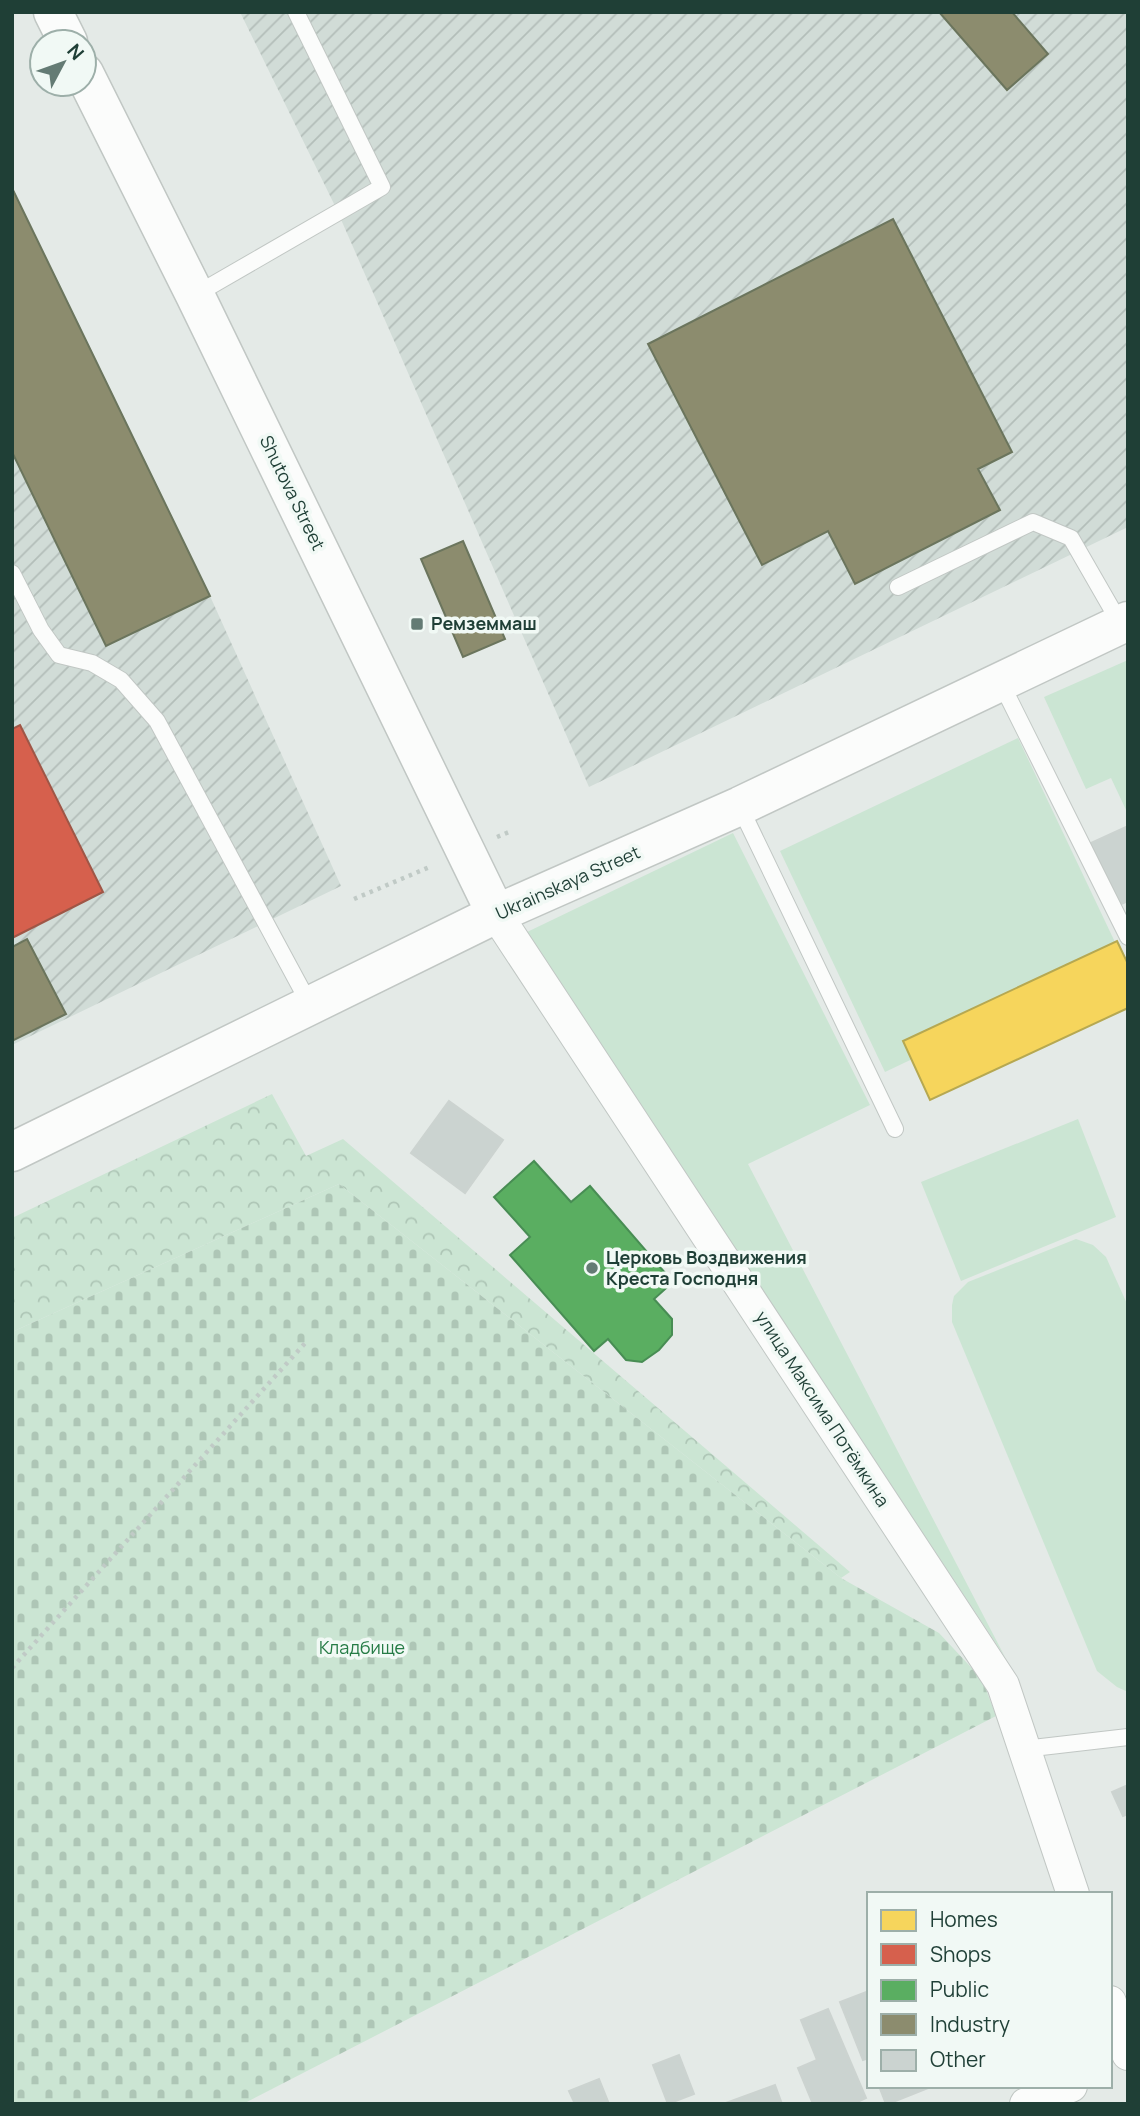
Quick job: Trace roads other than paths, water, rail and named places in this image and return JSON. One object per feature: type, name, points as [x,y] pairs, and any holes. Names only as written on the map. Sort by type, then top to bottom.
[{"type":"street","points":[[53,12],[61,28]]},
{"type":"street","name":"Shutova Street","points":[[96,98],[496,914]]},
{"type":"street","name":"Ukrainskaya Street","points":[[12,1152],[496,914],[740,806],[1124,623]]},
{"type":"street","name":"улица Максима Потёмкина","points":[[496,914],[1003,1685],[1072,1892]]},
{"type":"street","points":[[1112,2008],[1127,2052],[1112,2063]]},
{"type":"street","points":[[1026,2104],[1067,2088]]},
{"type":"lane","points":[[195,295],[382,187],[296,12]]},
{"type":"lane","points":[[898,586],[1033,522],[1071,538],[1124,623]]},
{"type":"lane","points":[[12,573],[41,630],[59,655],[92,663],[121,680],[157,721],[310,1005]]},
{"type":"lane","points":[[1000,681],[1128,937]]},
{"type":"lane","points":[[740,806],[895,1129]]},
{"type":"lane","points":[[1024,1749],[1128,1737]]},
{"type":"place","name":"Ремземмаш","points":[[417,624]]},
{"type":"place","name":"Церковь Воздвижения Креста Господня","points":[[592,1268]]},
{"type":"park label","name":"Кладбище","points":[[362,1648]]}]
